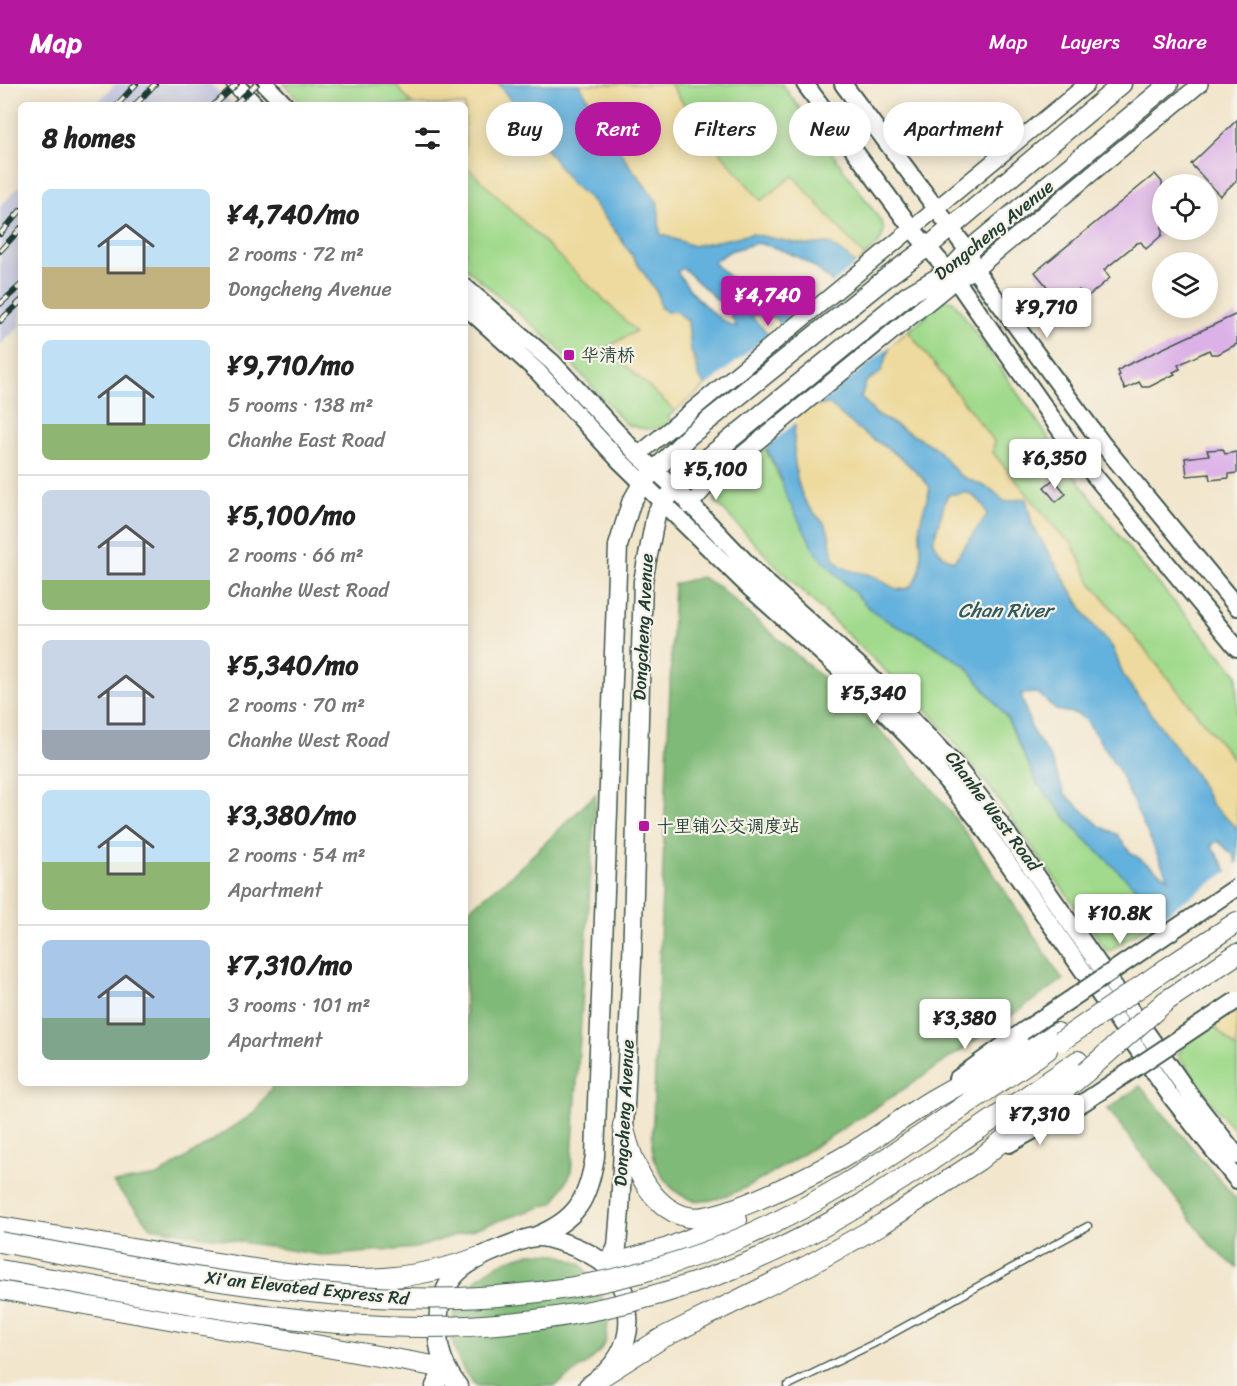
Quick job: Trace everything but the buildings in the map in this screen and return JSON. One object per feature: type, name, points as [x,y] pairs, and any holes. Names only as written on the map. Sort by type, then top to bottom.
[{"type":"highway","name":"Xi'an Elevated Express Rd","points":[[0,1242],[225,1281],[386,1300],[476,1299],[573,1289],[681,1260],[772,1224],[873,1167],[964,1106],[1059,1036],[1237,922]]},
{"type":"highway","name":"Xi'an Elevated Express Rd","points":[[0,1270],[225,1308],[372,1324],[463,1326],[561,1316],[648,1298],[760,1257],[856,1208],[979,1129],[1082,1067],[1166,1001],[1237,954]]},
{"type":"highway","points":[[608,1265],[668,1248],[765,1208],[798,1190],[931,1100],[1059,1036]]},
{"type":"highway","points":[[593,1382],[662,1338],[846,1245],[979,1160],[1082,1067]]},
{"type":"highway","points":[[623,1125],[631,1158],[648,1186],[672,1211],[696,1218],[713,1217],[731,1211],[857,1149]]},
{"type":"highway","points":[[0,1227],[316,1279],[401,1277],[438,1271],[480,1257]]},
{"type":"highway","points":[[0,1288],[445,1368]]},
{"type":"main road","points":[[235,84],[252,102]]},
{"type":"main road","points":[[265,84],[282,102]]},
{"type":"main road","points":[[806,84],[913,230],[953,275],[1079,457],[1237,648]]},
{"type":"main road","points":[[843,84],[968,251],[975,270],[1101,442],[1237,607]]},
{"type":"main road","name":"Dongcheng Avenue","points":[[445,1368],[437,1334],[440,1302],[446,1286],[456,1274],[480,1257],[554,1229],[574,1213],[589,1185],[595,1156],[618,546],[631,503],[684,429],[929,246],[1122,84]]},
{"type":"main road","name":"Dongcheng Avenue","points":[[608,1265],[617,1247],[632,960],[643,581],[651,528],[663,502],[705,460],[908,295],[953,275],[968,251],[1168,84]]},
{"type":"main road","name":"Chanhe West Road","points":[[468,289],[552,362],[638,455],[663,502],[784,620],[864,691],[951,784],[1168,1094],[1237,1180]]},
{"type":"main road","name":"Chanhe West Road","points":[[468,309],[538,372],[619,460],[677,490],[689,506],[760,577],[886,691],[955,765],[1060,908],[1195,1102],[1237,1156]]},
{"type":"main road","points":[[931,1100],[988,1054],[1237,886]]},
{"type":"main road","points":[[979,1160],[1084,1102],[1237,1000]]},
{"type":"main road","points":[[534,1237],[547,1238],[584,1250],[608,1265],[624,1298],[628,1309],[628,1329],[618,1358],[593,1382]]},
{"type":"main road","points":[[435,1386],[445,1368],[458,1386]]},
{"type":"street","points":[[638,455],[684,429],[878,258],[913,230],[934,207],[1087,84]]},
{"type":"street","points":[[689,506],[718,474],[918,311],[953,275],[975,270],[1200,84]]},
{"type":"lane","points":[[787,1386],[873,1344],[1088,1226]]},
{"type":"shaded area","points":[[115,84],[210,84],[231,102],[98,102]]},
{"type":"shaded area","points":[[18,187],[18,328],[0,345],[0,207]]},
{"type":"green space","points":[[284,84],[395,84],[410,102],[300,102]]},
{"type":"green space","points":[[670,84],[782,84],[795,102],[789,102],[789,156],[834,156],[881,221],[884,229],[881,240],[865,257],[793,176],[761,202],[723,156],[777,156],[777,102],[682,102]]},
{"type":"green space","points":[[468,168],[637,331],[607,348],[675,411],[668,417],[671,421],[660,427],[649,429],[626,424],[554,344],[468,270]]},
{"type":"green space","points":[[944,300],[953,301],[959,309],[1085,490],[1136,558],[1237,674],[1237,764],[1092,584],[1071,542],[1062,536],[993,453],[994,441],[908,331],[927,316],[924,312]]},
{"type":"green space","points":[[765,448],[797,514],[892,624],[923,638],[967,667],[1007,718],[1037,783],[1081,835],[1165,914],[1108,952],[987,784],[933,716],[778,568],[716,502],[714,494],[720,486]]},
{"type":"green space","points":[[701,577],[719,587],[829,683],[916,769],[983,858],[1063,980],[907,1087],[777,1170],[736,1192],[711,1200],[699,1201],[679,1193],[670,1186],[658,1167],[652,1146],[674,584]]},
{"type":"green space","points":[[596,794],[571,1173],[554,1203],[416,1248],[326,1256],[151,1227],[113,1183],[158,1176],[253,1114],[273,1086],[468,1086],[468,910],[512,875]]},
{"type":"green space","points":[[1213,1025],[1237,1049],[1237,1133],[1213,1105],[1178,1055],[1185,1044]]},
{"type":"green space","points":[[1140,1086],[1237,1200],[1237,1268],[1212,1247],[1108,1109]]},
{"type":"green space","points":[[533,1253],[557,1254],[581,1264],[598,1287],[609,1314],[606,1340],[600,1351],[588,1363],[554,1386],[476,1386],[460,1364],[453,1342],[453,1322],[459,1302],[471,1285],[488,1271],[509,1260]]},
{"type":"sand","points":[[395,84],[499,84],[512,102],[486,102],[486,156],[551,156],[571,183],[591,200],[619,236],[658,294],[660,307],[667,312],[676,311],[688,322],[695,364],[706,386],[675,411],[607,348],[636,331],[468,168],[468,102],[410,102]]},
{"type":"sand","points":[[579,84],[670,84],[682,102],[673,102],[673,156],[724,156],[761,201],[793,176],[865,257],[856,264],[828,243],[806,245],[752,234],[693,246],[660,234],[658,203],[623,156],[661,156],[661,102],[590,102]]},
{"type":"sand","points":[[908,331],[994,441],[993,453],[1062,536],[1071,542],[1092,584],[1237,764],[1237,828],[1212,805],[1195,774],[1124,677],[1113,648],[1088,619],[1032,525],[1026,498],[1005,502],[992,490],[959,475],[936,448],[875,413],[861,397],[866,382],[881,372],[890,346]]},
{"type":"sand","points":[[828,404],[861,431],[904,460],[930,487],[920,527],[920,568],[915,581],[907,589],[893,588],[876,577],[841,566],[834,558],[827,528],[803,497],[794,459],[797,408]]},
{"type":"sand","points":[[967,493],[980,501],[988,514],[954,561],[943,556],[933,542],[946,498],[950,494]]},
{"type":"sand","points":[[1237,1009],[1237,1049],[1213,1025]]},
{"type":"water","name":"Chan River","points":[[499,84],[579,84],[590,102],[575,102],[575,156],[623,156],[658,203],[660,234],[693,246],[752,234],[806,245],[828,243],[847,256],[860,270],[890,346],[881,372],[866,382],[861,397],[875,414],[936,448],[959,475],[992,490],[1005,502],[1026,498],[1032,525],[1088,619],[1113,648],[1124,677],[1195,774],[1212,805],[1237,828],[1237,864],[1234,856],[1218,841],[1211,845],[1237,887],[1182,933],[1081,835],[1037,783],[1007,718],[967,667],[923,638],[892,624],[870,609],[816,553],[786,496],[778,470],[752,423],[730,401],[706,386],[698,376],[697,361],[691,352],[688,321],[676,311],[667,312],[660,307],[658,294],[619,236],[591,200],[571,183],[551,156],[563,156],[563,102],[512,102]],"holes":[[[757,243],[779,249],[801,259],[821,272],[837,289],[824,298],[800,308],[777,308],[765,304],[753,297],[713,262],[730,251]],[[683,268],[728,310],[737,328],[711,312],[677,272]],[[751,316],[776,318],[786,332],[772,338]],[[828,404],[861,431],[904,460],[930,487],[920,527],[920,568],[915,581],[907,589],[898,589],[876,577],[841,566],[834,558],[827,528],[803,497],[794,460],[797,409]],[[967,493],[980,501],[987,515],[954,561],[943,556],[933,542],[946,498],[950,494]],[[1038,693],[1056,710],[1077,714],[1087,721],[1118,769],[1168,878],[1130,852],[1117,834],[1100,826],[1065,794],[1050,757],[1032,731],[1021,694]]]},
{"type":"pier","points":[[858,262],[886,307],[894,332],[893,344],[813,409],[800,411],[798,421],[763,450],[750,425],[728,403],[704,388],[771,333],[782,330],[779,326],[807,304],[833,288],[830,285]]},
{"type":"pier","points":[[1230,870],[1237,881],[1237,1002],[1222,989],[1162,916]]},
{"type":"railway","points":[[120,102],[136,84]]},
{"type":"railway","points":[[138,102],[155,84]]},
{"type":"railway","points":[[217,102],[237,84]]},
{"type":"railway","points":[[237,102],[257,84]]},
{"type":"railway","points":[[0,234],[18,213]]},
{"type":"railway","points":[[0,251],[18,231]]},
{"type":"railway","points":[[0,304],[18,288]]},
{"type":"railway","points":[[0,321],[18,304]]},
{"type":"place","name":"华清桥","points":[[569,355]]},
{"type":"place","name":"十里铺公交调度站","points":[[644,826]]}]
